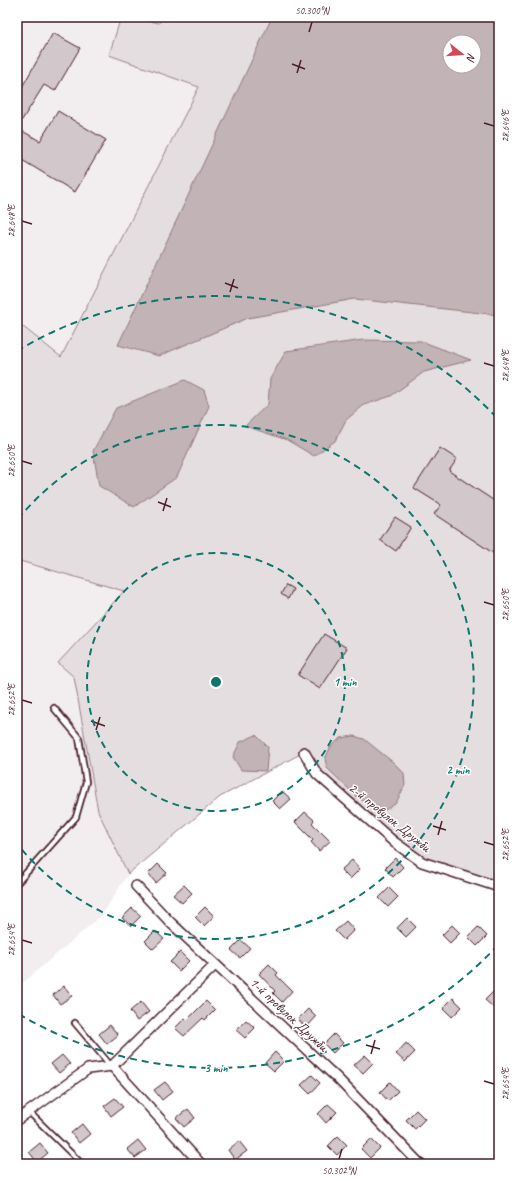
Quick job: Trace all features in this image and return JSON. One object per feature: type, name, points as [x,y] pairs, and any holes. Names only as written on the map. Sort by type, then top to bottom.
[{"type":"street","name":"2-й провулок Дружби","points":[[304,752],[317,774],[383,833],[422,862],[499,887]]},
{"type":"street","name":"1-й провулок Дружби","points":[[136,886],[171,923],[338,1079],[419,1163]]},
{"type":"street","points":[[17,1120],[88,1069],[112,1066],[215,965]]},
{"type":"street","points":[[112,1066],[201,1164]]},
{"type":"lane","points":[[17,883],[76,817],[86,782],[78,738],[54,708]]},
{"type":"lane","points":[[75,1023],[112,1066]]},
{"type":"lane","points":[[29,1112],[82,1164]]},
{"type":"shaded area","points":[[17,17],[121,17],[109,55],[199,87],[61,357],[17,322]]},
{"type":"shaded area","points":[[121,17],[130,17],[159,23],[163,17],[499,17],[499,887],[422,862],[317,774],[304,752],[220,797],[128,874],[98,811],[74,677],[58,663],[124,591],[20,561],[17,558],[17,322],[61,357],[199,87],[109,55]]},
{"type":"shaded area","points":[[272,17],[499,17],[499,315],[355,299],[248,318],[159,356],[118,345]]},
{"type":"shaded area","points":[[363,340],[421,341],[471,360],[424,372],[391,396],[364,405],[346,420],[335,441],[314,456],[287,440],[245,426],[268,404],[270,379],[286,351]]},
{"type":"shaded area","points":[[185,380],[204,390],[209,406],[177,477],[134,507],[99,486],[93,451],[116,408]]},
{"type":"shaded area","points":[[17,558],[20,561],[124,591],[74,677],[98,811],[128,874],[102,915],[17,988]]},
{"type":"shaded area","points":[[256,735],[268,747],[266,771],[241,770],[233,757],[240,742]]},
{"type":"shaded area","points":[[354,736],[364,739],[404,773],[405,785],[396,803],[385,810],[371,806],[357,797],[327,768],[325,759],[331,746],[341,738]]},
{"type":"building","points":[[53,33],[80,48],[55,91],[44,85],[17,128],[17,84],[22,87]]},
{"type":"building","points":[[58,111],[106,140],[75,192],[17,157],[17,128],[40,141]]},
{"type":"building","points":[[440,448],[457,459],[449,471],[499,504],[499,557],[434,514],[441,505],[414,488]]},
{"type":"building","points":[[395,517],[411,527],[396,551],[380,540]]},
{"type":"building","points":[[286,585],[293,589],[288,599],[281,594]]},
{"type":"building","points":[[324,634],[347,648],[320,689],[298,675]]},
{"type":"building","points":[[282,791],[291,799],[280,809],[272,801]]},
{"type":"building","points":[[305,812],[314,820],[312,823],[330,841],[319,851],[311,842],[313,840],[295,822]]},
{"type":"building","points":[[395,858],[403,867],[393,877],[385,868]]},
{"type":"building","points":[[352,860],[360,869],[350,879],[341,870]]},
{"type":"building","points":[[158,864],[167,873],[156,883],[148,874]]},
{"type":"building","points":[[184,885],[192,893],[182,903],[173,895]]},
{"type":"building","points":[[389,888],[398,897],[388,907],[379,898]]},
{"type":"building","points":[[205,907],[214,916],[204,926],[195,917]]},
{"type":"building","points":[[132,908],[141,916],[131,926],[122,918]]},
{"type":"building","points":[[407,918],[416,927],[406,937],[397,928]]},
{"type":"building","points":[[346,921],[354,930],[344,940],[335,931]]},
{"type":"building","points":[[452,925],[460,933],[450,943],[442,935]]},
{"type":"building","points":[[478,927],[487,936],[477,946],[468,937]]},
{"type":"building","points":[[155,931],[164,939],[153,949],[145,941]]},
{"type":"building","points":[[241,940],[250,948],[240,958],[231,950]]},
{"type":"building","points":[[180,952],[189,961],[179,971],[170,962]]},
{"type":"building","points":[[269,964],[278,973],[276,975],[292,991],[282,1002],[273,993],[275,991],[259,974]]},
{"type":"building","points":[[64,986],[72,996],[60,1004],[53,995]]},
{"type":"building","points":[[499,986],[499,1003],[494,1008],[485,1000]]},
{"type":"building","points":[[453,998],[462,1007],[452,1017],[443,1008]]},
{"type":"building","points":[[206,1001],[215,1010],[205,1020],[203,1018],[184,1036],[175,1028],[185,1018],[187,1020]]},
{"type":"building","points":[[141,1002],[149,1012],[137,1021],[130,1011]]},
{"type":"building","points":[[308,1009],[316,1017],[306,1028],[298,1019]]},
{"type":"building","points":[[246,1020],[255,1028],[245,1038],[236,1030]]},
{"type":"building","points":[[110,1025],[118,1035],[107,1044],[99,1034]]},
{"type":"building","points":[[334,1034],[343,1043],[333,1053],[324,1044]]},
{"type":"building","points":[[406,1043],[415,1052],[405,1062],[396,1054]]},
{"type":"building","points":[[275,1052],[284,1061],[274,1071],[265,1063]]},
{"type":"building","points":[[62,1055],[70,1064],[59,1073],[51,1064]]},
{"type":"building","points":[[365,1055],[373,1063],[363,1073],[354,1065]]},
{"type":"building","points":[[312,1075],[320,1083],[310,1094],[301,1085]]},
{"type":"building","points":[[165,1082],[173,1091],[162,1100],[154,1090]]},
{"type":"building","points":[[390,1082],[398,1091],[388,1101],[380,1092]]},
{"type":"building","points":[[115,1098],[123,1107],[111,1116],[104,1106]]},
{"type":"building","points":[[328,1104],[337,1112],[326,1123],[318,1114]]},
{"type":"building","points":[[188,1109],[195,1118],[184,1127],[176,1118]]},
{"type":"building","points":[[416,1110],[425,1119],[415,1129],[406,1120]]},
{"type":"building","points":[[82,1124],[90,1134],[79,1143],[71,1133]]},
{"type":"building","points":[[338,1136],[347,1145],[337,1155],[328,1146]]},
{"type":"building","points":[[371,1139],[380,1148],[370,1158],[361,1149]]},
{"type":"building","points":[[138,1140],[146,1150],[135,1158],[127,1149]]},
{"type":"building","points":[[239,1141],[247,1151],[235,1160],[228,1150]]},
{"type":"building","points":[[40,1143],[48,1153],[37,1162],[29,1152]]}]
